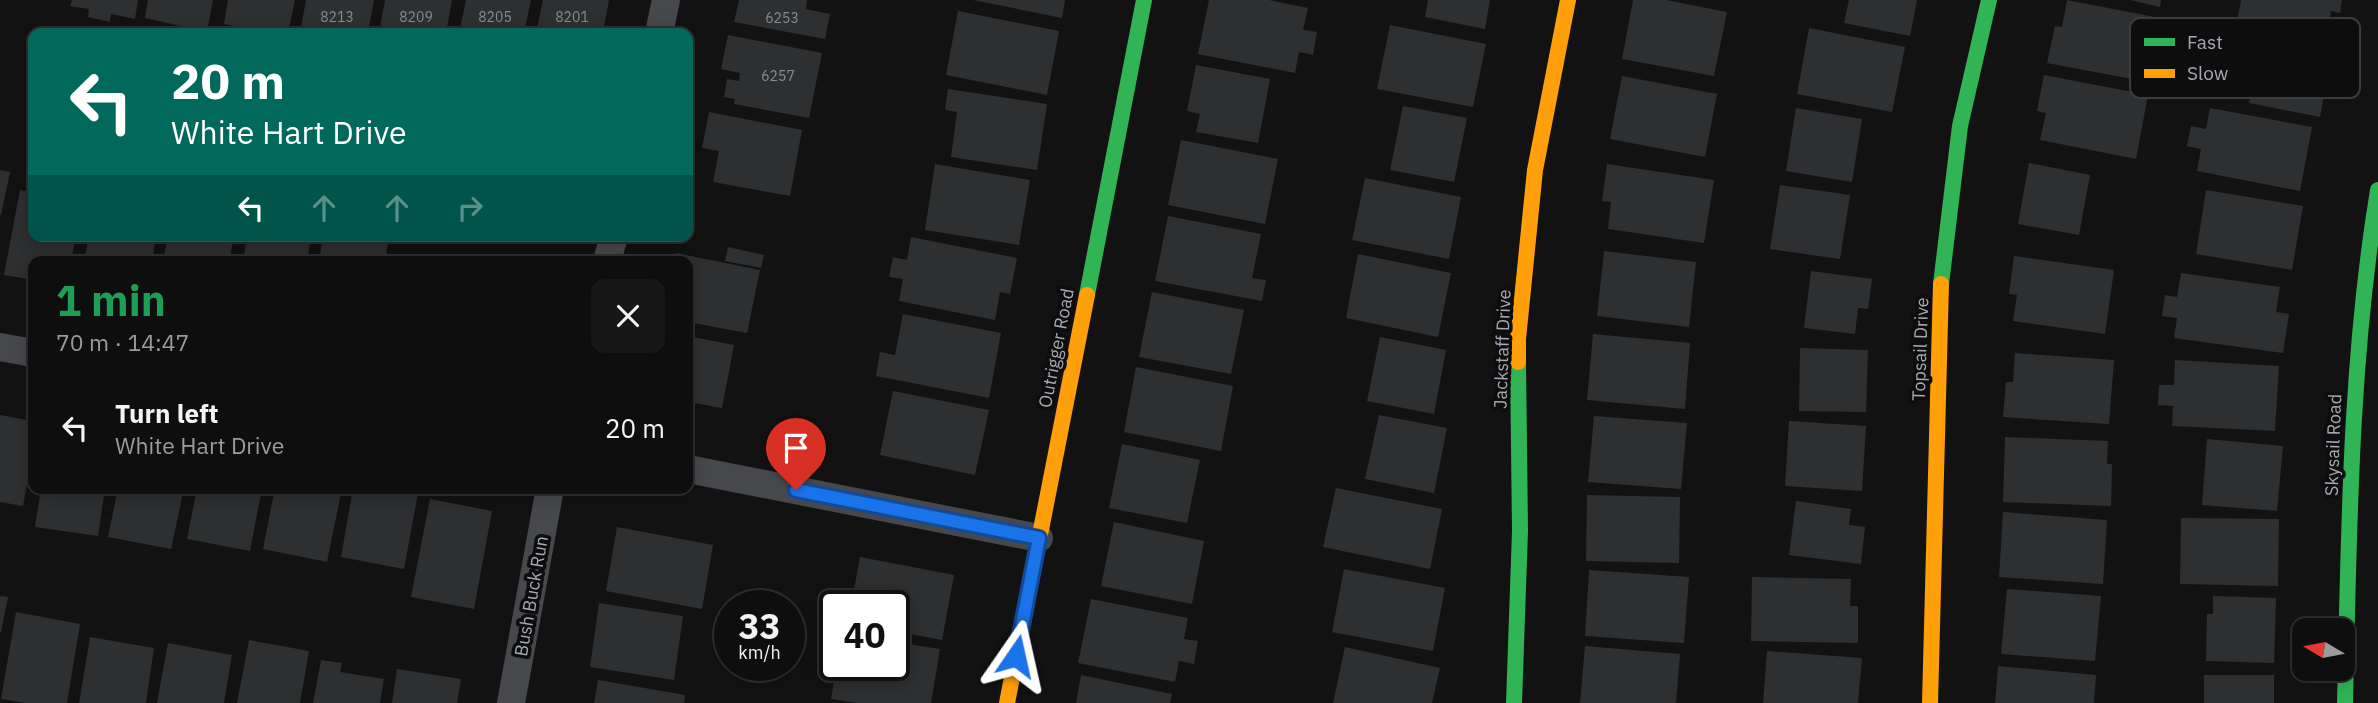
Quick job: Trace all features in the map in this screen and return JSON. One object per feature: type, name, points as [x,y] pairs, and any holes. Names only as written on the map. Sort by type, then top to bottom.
[{"type":"street","points":[[660,28],[666,0]]},
{"type":"street","name":"Outrigger Road","points":[[1007,703],[1144,0]]},
{"type":"street","name":"Jackstaff Drive","points":[[1514,703],[1520,531],[1518,339],[1535,170],[1568,0]]},
{"type":"street","name":"Topsail Drive","points":[[1930,703],[1940,293],[1959,126],[1989,0]]},
{"type":"street","name":"Skysail Road","points":[[2345,703],[2355,357],[2374,239],[2378,190]]},
{"type":"street","points":[[0,347],[28,352]]},
{"type":"street","points":[[693,469],[1039,538]]},
{"type":"street","name":"Bush Buck Run","points":[[511,703],[549,494]]},
{"type":"building","points":[[72,0],[138,0],[135,19],[111,14],[110,22],[88,17],[89,9],[70,6]]},
{"type":"building","points":[[148,0],[213,0],[208,28],[189,28],[145,18]]},
{"type":"building","points":[[228,0],[295,0],[289,28],[243,28],[224,24]]},
{"type":"building","points":[[306,0],[374,0],[369,28],[301,28]]},
{"type":"building","points":[[385,0],[452,0],[447,28],[380,28]]},
{"type":"building","points":[[466,0],[531,0],[525,28],[460,28]]},
{"type":"building","points":[[543,0],[609,0],[604,28],[537,28]]},
{"type":"building","points":[[739,0],[807,0],[806,9],[830,14],[825,39],[734,22]]},
{"type":"building","points":[[973,0],[1065,0],[1062,18]]},
{"type":"building","points":[[1209,0],[1269,0],[1308,8],[1303,30],[1317,32],[1313,55],[1299,52],[1295,73],[1198,54]]},
{"type":"building","points":[[1428,0],[1490,0],[1485,29],[1425,17]]},
{"type":"building","points":[[1633,0],[1666,0],[1727,12],[1714,76],[1622,59]]},
{"type":"building","points":[[1849,0],[1917,0],[1910,36],[1844,23]]},
{"type":"building","points":[[2067,0],[2160,18],[2130,18],[2130,79],[2047,63],[2055,26],[2062,27]]},
{"type":"building","points":[[2130,0],[2161,0],[2160,7]]},
{"type":"building","points":[[2241,0],[2342,0],[2340,13],[2331,11],[2330,18],[2238,18]]},
{"type":"building","points":[[958,11],[1059,31],[1047,95],[946,75]]},
{"type":"building","points":[[1390,25],[1486,44],[1473,107],[1377,89]]},
{"type":"building","points":[[1809,28],[1905,47],[1892,112],[1797,94]]},
{"type":"building","points":[[728,35],[822,53],[809,118],[734,104],[735,99],[724,97],[727,79],[739,81],[740,73],[721,69]]},
{"type":"building","points":[[1196,65],[1270,79],[1258,143],[1196,132],[1200,114],[1187,111]]},
{"type":"building","points":[[2044,75],[2130,92],[2130,98],[2147,98],[2136,159],[2040,140],[2046,113],[2037,111]]},
{"type":"building","points":[[1622,76],[1717,94],[1705,157],[1610,139]]},
{"type":"building","points":[[948,89],[1047,104],[1037,170],[951,157],[957,112],[945,110]]},
{"type":"building","points":[[2250,98],[2324,98],[2320,117],[2249,103]]},
{"type":"building","points":[[1403,106],[1467,118],[1454,182],[1390,170]]},
{"type":"building","points":[[1796,108],[1862,119],[1852,182],[1786,171]]},
{"type":"building","points":[[2210,108],[2312,127],[2300,191],[2197,171],[2201,149],[2187,146],[2191,126],[2206,129]]},
{"type":"building","points":[[709,112],[802,130],[790,196],[713,182],[719,151],[702,148]]},
{"type":"building","points":[[1181,140],[1278,159],[1265,224],[1168,205]]},
{"type":"building","points":[[2029,163],[2090,175],[2079,235],[2018,224]]},
{"type":"building","points":[[935,164],[1030,180],[1019,245],[925,230]]},
{"type":"building","points":[[1607,164],[1714,180],[1704,243],[1608,229],[1611,202],[1602,201]]},
{"type":"building","points":[[0,170],[10,172],[1,215],[0,214]]},
{"type":"building","points":[[1365,178],[1461,197],[1449,259],[1352,240]]},
{"type":"building","points":[[1780,185],[1850,195],[1840,259],[1770,249]]},
{"type":"building","points":[[20,190],[28,192],[28,242],[75,242],[72,256],[28,256],[28,279],[4,275]]},
{"type":"building","points":[[2206,190],[2303,206],[2292,270],[2196,254]]},
{"type":"building","points":[[1168,216],[1261,234],[1252,278],[1266,280],[1262,301],[1155,281]]},
{"type":"building","points":[[911,237],[1017,258],[1010,294],[1000,292],[995,320],[899,301],[903,279],[889,277],[893,257],[907,260]]},
{"type":"building","points":[[88,242],[155,242],[153,256],[85,256]]},
{"type":"building","points":[[167,242],[233,242],[230,256],[164,256]]},
{"type":"building","points":[[246,242],[310,242],[308,256],[244,256]]},
{"type":"building","points":[[322,242],[388,242],[386,256],[320,256]]},
{"type":"building","points":[[728,247],[764,255],[761,268],[725,261]]},
{"type":"building","points":[[1604,251],[1696,262],[1689,327],[1597,316]]},
{"type":"building","points":[[1358,254],[1451,273],[1438,337],[1346,318]]},
{"type":"building","points":[[693,256],[760,270],[747,333],[693,323]]},
{"type":"building","points":[[2014,256],[2114,270],[2105,334],[2013,321],[2017,295],[2009,294]]},
{"type":"building","points":[[1811,271],[1872,279],[1868,309],[1858,308],[1855,334],[1804,328]]},
{"type":"building","points":[[2181,273],[2280,287],[2276,312],[2289,314],[2283,353],[2174,338],[2177,318],[2162,316],[2165,295],[2177,297]]},
{"type":"building","points":[[1152,292],[1244,310],[1231,374],[1139,357]]},
{"type":"building","points":[[903,314],[1001,333],[989,398],[876,376],[880,352],[895,355]]},
{"type":"building","points":[[1593,334],[1690,343],[1685,409],[1587,400]]},
{"type":"building","points":[[693,337],[734,345],[722,408],[693,403]]},
{"type":"building","points":[[1380,337],[1446,350],[1434,414],[1367,401]]},
{"type":"building","points":[[1800,348],[1868,350],[1866,412],[1799,411]]},
{"type":"building","points":[[2015,353],[2114,360],[2109,424],[2003,417],[2006,382],[2013,382]]},
{"type":"building","points":[[2175,360],[2279,366],[2275,431],[2172,426],[2173,406],[2158,405],[2159,385],[2174,385]]},
{"type":"building","points":[[1136,367],[1233,386],[1221,451],[1124,432]]},
{"type":"building","points":[[893,391],[989,410],[975,475],[880,455]]},
{"type":"building","points":[[0,415],[28,420],[28,478],[23,506],[0,502]]},
{"type":"building","points":[[1379,415],[1447,428],[1434,493],[1365,479]]},
{"type":"building","points":[[1594,416],[1687,423],[1681,489],[1588,482]]},
{"type":"building","points":[[1789,421],[1866,426],[1862,491],[1785,486]]},
{"type":"building","points":[[2005,437],[2108,441],[2107,464],[2112,464],[2111,506],[2003,502]]},
{"type":"building","points":[[2207,439],[2283,446],[2277,511],[2202,505]]},
{"type":"building","points":[[1122,444],[1200,460],[1187,523],[1109,508]]},
{"type":"building","points":[[1336,488],[1442,509],[1430,569],[1323,547]]},
{"type":"building","points":[[40,494],[104,494],[98,536],[35,527]]},
{"type":"building","points":[[117,494],[183,494],[171,549],[108,537]]},
{"type":"building","points":[[196,494],[261,494],[250,551],[187,539]]},
{"type":"building","points":[[274,494],[341,494],[327,562],[263,549]]},
{"type":"building","points":[[352,494],[418,494],[404,569],[341,557]]},
{"type":"building","points":[[1587,495],[1680,497],[1679,563],[1586,561]]},
{"type":"building","points":[[430,499],[492,511],[474,609],[411,597]]},
{"type":"building","points":[[1796,501],[1851,509],[1849,525],[1865,527],[1861,564],[1789,555]]},
{"type":"building","points":[[2003,512],[2107,520],[2103,584],[1999,577]]},
{"type":"building","points":[[2181,518],[2279,519],[2278,586],[2180,584]]},
{"type":"building","points":[[1114,522],[1204,541],[1192,604],[1101,586]]},
{"type":"building","points":[[617,527],[713,545],[702,609],[606,591]]},
{"type":"building","points":[[860,557],[954,575],[942,640],[910,634],[910,590],[854,590]]},
{"type":"building","points":[[1344,569],[1445,588],[1433,651],[1332,632]]},
{"type":"building","points":[[1589,570],[1689,577],[1684,643],[1585,636]]},
{"type":"building","points":[[1752,577],[1851,579],[1850,606],[1858,606],[1858,643],[1751,641]]},
{"type":"building","points":[[2007,589],[2101,596],[2095,661],[2001,654]]},
{"type":"building","points":[[0,596],[8,597],[1,632],[0,632]]},
{"type":"building","points":[[2213,596],[2276,598],[2274,663],[2206,661],[2207,614],[2213,614]]},
{"type":"building","points":[[1091,599],[1188,618],[1184,639],[1198,641],[1194,664],[1179,661],[1175,682],[1078,663]]},
{"type":"building","points":[[599,603],[683,616],[674,680],[590,667]]},
{"type":"building","points":[[16,612],[80,624],[67,703],[26,703],[1,699]]},
{"type":"building","points":[[90,637],[154,648],[146,703],[79,703]]},
{"type":"building","points":[[249,640],[309,651],[300,703],[237,703]]},
{"type":"building","points":[[168,643],[232,655],[224,703],[157,703]]},
{"type":"building","points":[[910,644],[940,649],[931,703],[858,703],[831,699],[834,681],[910,681]]},
{"type":"building","points":[[1585,646],[1680,654],[1676,703],[1580,703]]},
{"type":"building","points":[[1345,647],[1440,668],[1432,703],[1333,703]]},
{"type":"building","points":[[1767,651],[1862,658],[1858,703],[1763,703]]},
{"type":"building","points":[[321,660],[342,663],[340,672],[384,679],[380,703],[313,703]]},
{"type":"building","points":[[1998,666],[2096,675],[2094,703],[1995,703]]},
{"type":"building","points":[[397,669],[461,679],[457,703],[392,703]]},
{"type":"building","points":[[1081,675],[1172,694],[1170,703],[1076,703]]},
{"type":"building","points":[[2204,675],[2274,675],[2274,703],[2204,703]]},
{"type":"building","points":[[598,680],[685,695],[684,703],[594,703]]},
{"type":"traffic: fast","points":[[1087,295],[1144,0]]},
{"type":"traffic: fast","points":[[1941,284],[1960,126],[1989,0]]},
{"type":"traffic: fast","points":[[2345,703],[2356,382],[2378,190]]},
{"type":"traffic: fast","points":[[1514,703],[1520,531],[1518,362]]},
{"type":"traffic: slow","points":[[1518,362],[1535,170],[1568,0]]},
{"type":"traffic: slow","points":[[1930,703],[1941,284]]},
{"type":"traffic: slow","points":[[1007,703],[1087,295]]},
{"type":"route","points":[[796,490],[1039,538],[1016,656]]}]
